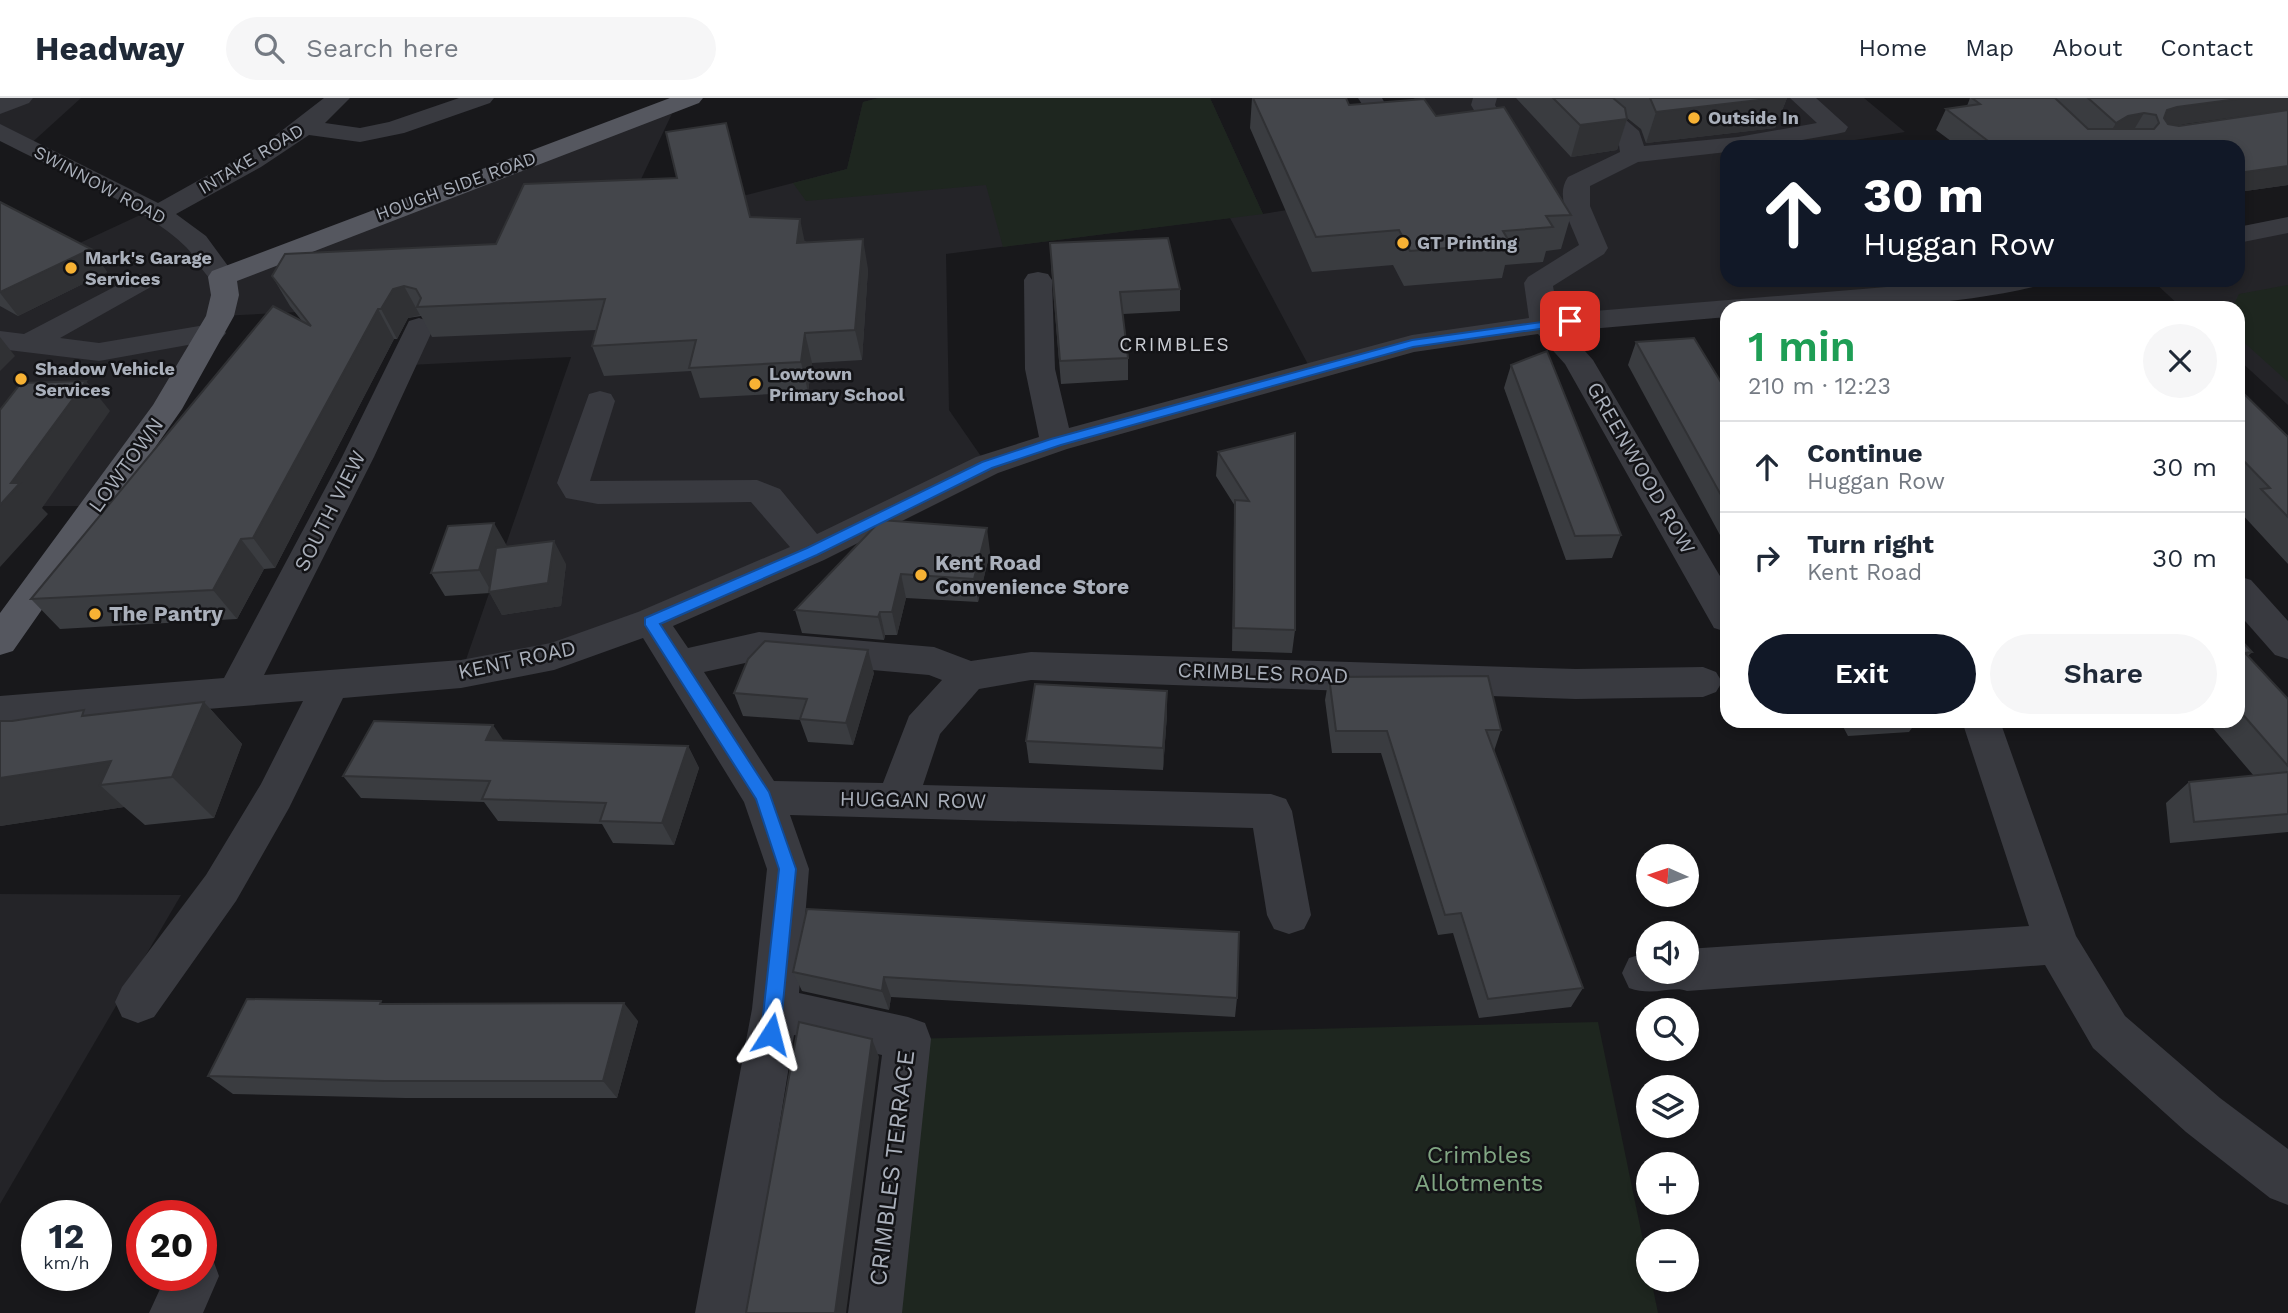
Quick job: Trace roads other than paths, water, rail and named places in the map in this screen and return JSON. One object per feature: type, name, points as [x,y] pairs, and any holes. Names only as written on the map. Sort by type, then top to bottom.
[{"type":"main road","name":"HOUGH SIDE ROAD","points":[[222,276],[691,98]]},
{"type":"main road","name":"LOWTOWN","points":[[0,641],[166,409],[211,333],[225,295],[222,276]]},
{"type":"street","points":[[0,107],[21,98]]},
{"type":"street","name":"INTAKE ROAD","points":[[158,213],[266,153],[305,127],[338,98]]},
{"type":"street","points":[[305,127],[360,135],[395,128],[482,98]]},
{"type":"street","points":[[1485,98],[1483,105],[1494,124]]},
{"type":"street","points":[[1586,98],[1630,136],[1633,155]]},
{"type":"street","points":[[1761,140],[1836,127],[1802,98]]},
{"type":"street","name":"SWINNOW ROAD","points":[[0,131],[158,213],[196,242],[222,276]]},
{"type":"street","points":[[0,158],[27,146]]},
{"type":"street","points":[[1545,324],[1538,283],[1594,248],[1577,206],[1577,182],[1633,155],[1720,146]]},
{"type":"street","points":[[2245,234],[2288,225]]},
{"type":"street","points":[[1038,279],[1041,369],[1056,442]]},
{"type":"street","points":[[14,342],[139,282]]},
{"type":"street","name":"KENT ROAD","points":[[1899,301],[1976,298],[2007,287]]},
{"type":"street","name":"KENT ROAD","points":[[0,712],[461,674],[554,656],[651,621],[812,551],[987,465],[1056,442],[1412,344],[1545,324],[1720,309]]},
{"type":"street","name":"GREENWOOD ROW","points":[[1545,324],[1578,360],[1720,607]]},
{"type":"street","name":"SOUTH VIEW","points":[[236,692],[358,457],[419,327]]},
{"type":"street","points":[[14,342],[99,352],[211,333]]},
{"type":"street","points":[[600,401],[573,483],[578,490],[598,493],[757,491],[768,497],[812,551]]},
{"type":"street","points":[[2245,597],[2288,645]]},
{"type":"street","points":[[651,621],[763,797],[788,869],[775,1009],[722,1313]]},
{"type":"street","points":[[678,664],[759,646],[934,660],[968,676],[923,727],[898,799]]},
{"type":"street","name":"CRIMBLES ROAD","points":[[968,676],[1031,666],[1576,684],[1703,682]]},
{"type":"street","points":[[138,1002],[221,888],[275,796],[330,685]]},
{"type":"street","points":[[1983,728],[2057,944],[2109,1032],[2203,1115],[2288,1180]]},
{"type":"street","name":"HUGGAN ROW","points":[[763,797],[1270,811],[1289,915]]},
{"type":"street","points":[[1699,969],[2057,944]]},
{"type":"street","name":"CRIMBLES TERRACE","points":[[775,1009],[908,1039],[875,1313]]},
{"type":"street","points":[[176,1313],[186,1291]]},
{"type":"place","name":"Outside In","points":[[1694,118]]},
{"type":"place","name":"GT Printing","points":[[1403,243]]},
{"type":"place","name":"Mark's Garage Services","points":[[71,268]]},
{"type":"place","name":"Shadow Vehicle Services","points":[[21,379]]},
{"type":"place","name":"Lowtown Primary School","points":[[755,384]]},
{"type":"place","name":"Kent Road Convenience Store","points":[[921,575]]},
{"type":"place","name":"The Pantry","points":[[95,614]]},
{"type":"district","name":"CRIMBLES","points":[[1175,344]]},
{"type":"park label","name":"Crimbles Allotments","points":[[1479,1169]]}]
